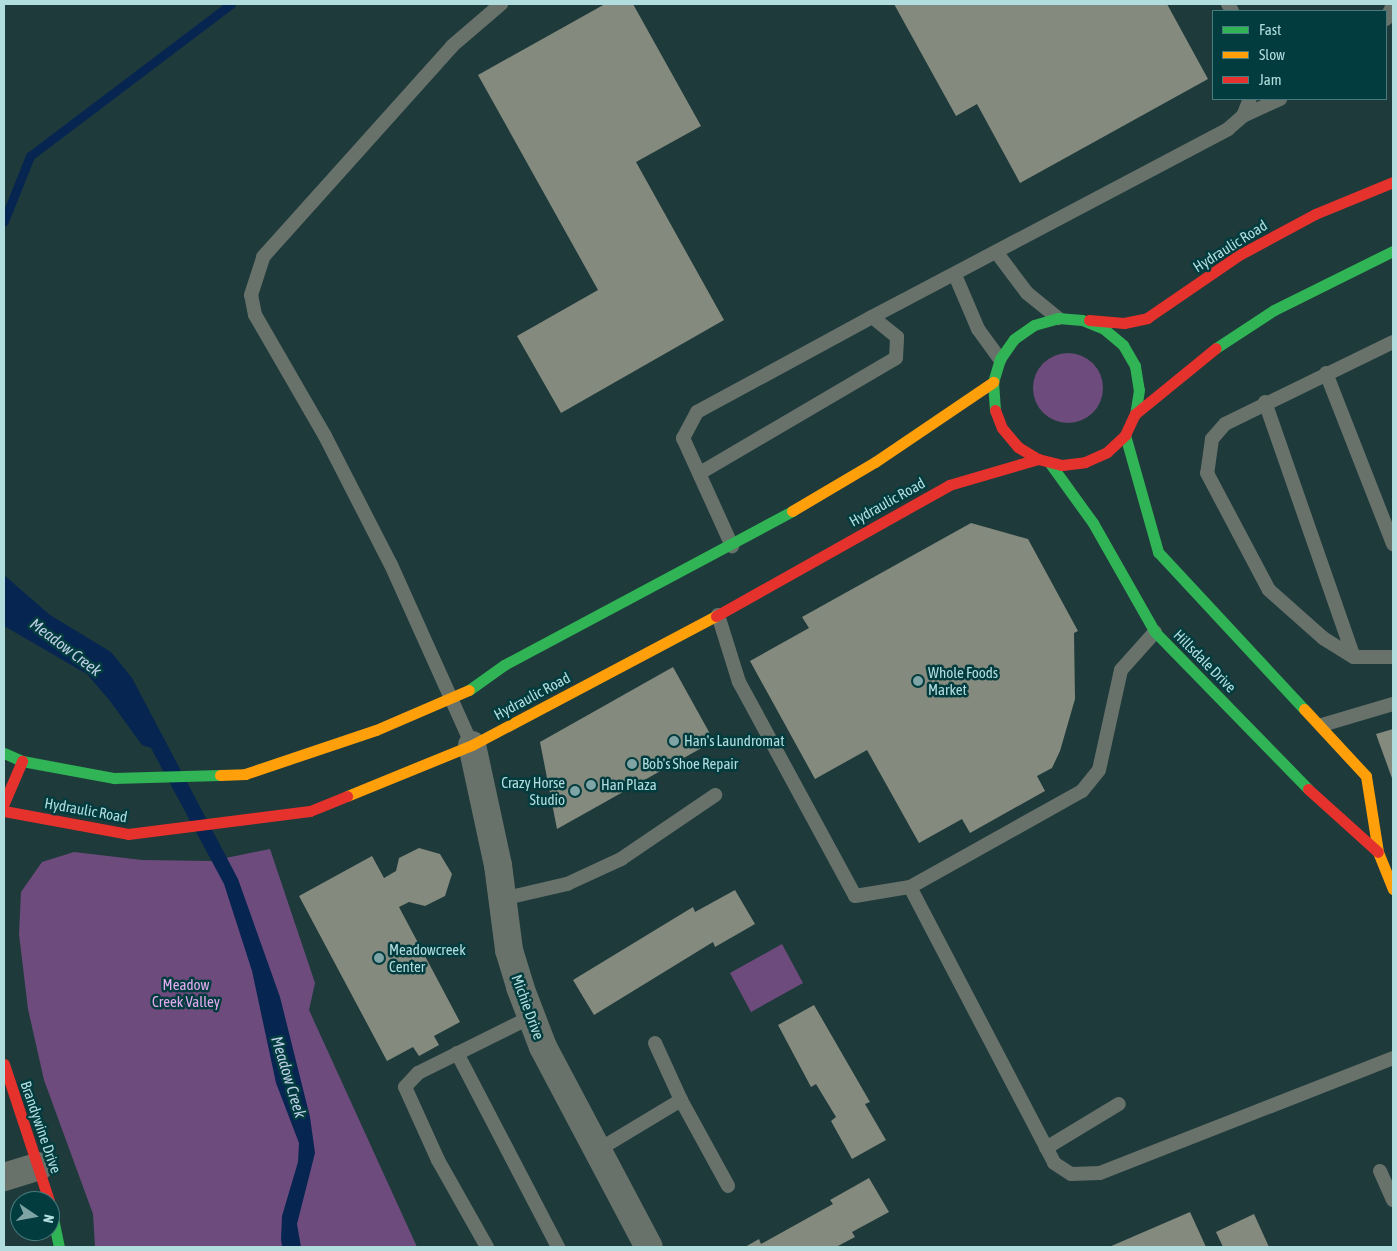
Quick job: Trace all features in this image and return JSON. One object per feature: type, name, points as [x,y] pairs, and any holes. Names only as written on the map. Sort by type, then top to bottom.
[{"type":"main road","name":"Hydraulic Road","points":[[1043,460],[1018,447],[1002,428],[994,406],[993,382],[1000,359],[1014,339],[1034,325],[1058,318],[1124,323],[1147,318],[1239,255],[1315,214],[1393,182]]},
{"type":"main road","name":"Hydraulic Road","points":[[1135,414],[1207,354],[1274,310],[1393,251]]},
{"type":"main road","name":"Hydraulic Road","points":[[4,811],[128,834],[251,820],[310,811],[472,746],[718,615],[949,485],[1043,460],[1085,462],[1107,452],[1125,435],[1135,414],[1139,390],[1131,359],[1104,329],[1082,320]]},
{"type":"main road","points":[[4,753],[22,762],[114,778],[245,774],[452,700],[504,665],[732,546],[875,462],[993,382]]},
{"type":"main road","name":"Hillsdale Drive","points":[[1125,435],[1158,552],[1193,595],[1322,725],[1366,776],[1378,852],[1393,889]]},
{"type":"main road","name":"Hillsdale Drive","points":[[1043,460],[1093,522],[1155,632],[1324,805],[1378,852]]},
{"type":"main road","points":[[4,803],[22,762]]},
{"type":"main road","name":"Brandywine Drive","points":[[4,1064],[40,1166],[47,1191]]},
{"type":"street","name":"Michie Drive","points":[[472,746],[502,900],[509,950],[531,1017],[648,1247]]},
{"type":"street","points":[[4,1178],[40,1166]]},
{"type":"lane","points":[[472,746],[391,565],[326,436],[255,314],[252,295],[254,275],[263,257],[452,46],[501,4]]},
{"type":"lane","points":[[1387,17],[1393,5]]},
{"type":"lane","points":[[1244,116],[1250,100]]},
{"type":"lane","points":[[732,546],[683,438],[697,412],[872,317],[997,253],[1244,116],[1278,100]]},
{"type":"lane","points":[[997,253],[1027,293],[1058,318]]},
{"type":"lane","points":[[955,275],[978,329],[1000,359]]},
{"type":"lane","points":[[700,473],[896,358],[898,337],[872,317]]},
{"type":"lane","points":[[1393,342],[1265,402],[1225,424],[1212,439],[1207,473],[1269,590],[1323,638],[1354,657],[1393,657]]},
{"type":"lane","points":[[1326,373],[1393,544]]},
{"type":"lane","points":[[1265,402],[1354,657]]},
{"type":"lane","points":[[718,615],[739,682],[855,896],[910,887],[1082,792],[1099,770],[1121,670],[1155,632]]},
{"type":"lane","points":[[1322,725],[1393,704]]},
{"type":"lane","points":[[502,900],[567,884],[621,859],[716,795]]},
{"type":"lane","points":[[910,887],[1054,1163],[1071,1174],[1100,1173],[1393,1058]]},
{"type":"lane","points":[[487,1247],[438,1160],[405,1087],[418,1073],[531,1017]]},
{"type":"lane","points":[[655,1042],[681,1100],[728,1186]]},
{"type":"lane","points":[[457,1053],[558,1247]]},
{"type":"lane","points":[[598,1150],[681,1100]]},
{"type":"lane","points":[[1046,1148],[1119,1104]]},
{"type":"lane","points":[[1380,1171],[1393,1200]]},
{"type":"green space","points":[[1068,353],[1081,356],[1093,363],[1100,375],[1103,388],[1100,401],[1093,413],[1081,420],[1068,423],[1055,420],[1043,413],[1036,401],[1033,388],[1036,375],[1043,363],[1055,356]]},
{"type":"green space","name":"Meadow Creek Valley","points":[[270,849],[315,983],[309,1010],[417,1247],[95,1247],[93,1214],[44,1080],[28,1009],[19,934],[21,892],[42,862],[74,852],[142,860],[211,861]]},
{"type":"green space","points":[[782,944],[803,983],[751,1012],[730,973]]},
{"type":"water","name":"Meadow Creek","points":[[4,575],[50,615],[111,652],[132,678],[238,879],[280,997],[310,1117],[315,1153],[297,1224],[301,1247],[282,1247],[281,1239],[282,1216],[298,1162],[299,1143],[276,1083],[252,971],[224,884],[151,748],[142,745],[110,701],[87,674],[4,626]]},
{"type":"building","points":[[605,4],[633,4],[701,126],[636,162],[724,320],[561,413],[517,336],[598,290],[478,75]]},
{"type":"building","points":[[894,4],[1167,4],[1208,79],[1020,183],[977,104],[956,116]]},
{"type":"building","name":"Whole Foods Market","points":[[971,523],[1028,539],[1078,631],[1074,633],[1075,699],[1060,751],[1052,768],[1037,776],[1045,791],[970,833],[962,819],[919,843],[867,750],[815,779],[750,661],[809,628],[802,617]]},
{"type":"building","name":"Han Plaza","points":[[673,667],[714,741],[557,829],[540,742]]},
{"type":"building","points":[[1393,729],[1393,781],[1376,734]]},
{"type":"building","name":"Meadowcreek Center","points":[[419,848],[440,854],[452,874],[445,896],[425,906],[409,902],[399,907],[460,1022],[434,1036],[439,1045],[419,1056],[413,1047],[387,1061],[299,896],[372,856],[384,878],[396,871],[399,858]]},
{"type":"building","points":[[735,890],[755,924],[715,947],[713,942],[594,1015],[573,980],[693,907],[695,912]]},
{"type":"building","points":[[814,1005],[870,1102],[865,1104],[886,1140],[852,1159],[831,1121],[836,1117],[816,1084],[811,1087],[778,1025]]},
{"type":"building","points":[[869,1178],[889,1212],[852,1232],[855,1237],[836,1247],[745,1247],[759,1239],[761,1244],[833,1204],[830,1200]]},
{"type":"building","points":[[1190,1212],[1206,1247],[1109,1247]]},
{"type":"building","points":[[1254,1214],[1269,1247],[1223,1247],[1216,1232]]},
{"type":"waterway","points":[[4,221],[30,156],[231,4]]},
{"type":"traffic: fast","points":[[1216,348],[1274,310],[1393,251]]},
{"type":"traffic: fast","points":[[995,410],[993,382],[1000,359],[1014,339],[1034,325],[1058,318],[1082,320],[1104,329],[1123,345],[1135,366],[1139,390],[1135,414]]},
{"type":"traffic: fast","points":[[1125,435],[1158,552],[1304,709]]},
{"type":"traffic: fast","points":[[1049,462],[1093,523],[1155,632],[1308,789]]},
{"type":"traffic: fast","points":[[469,690],[504,665],[792,511]]},
{"type":"traffic: fast","points":[[4,753],[22,761],[114,778],[220,775]]},
{"type":"traffic: fast","points":[[58,1241],[59,1247]]},
{"type":"traffic: slow","points":[[792,511],[875,462],[993,382]]},
{"type":"traffic: slow","points":[[347,796],[472,745],[716,616]]},
{"type":"traffic: slow","points":[[220,775],[245,774],[376,730],[469,690]]},
{"type":"traffic: slow","points":[[1304,709],[1366,776],[1378,852],[1393,889]]},
{"type":"traffic: jam","points":[[1089,320],[1124,323],[1147,318],[1239,255],[1315,214],[1393,182]]},
{"type":"traffic: jam","points":[[995,410],[1002,428],[1018,447],[1038,459],[1062,465],[1085,462],[1107,452],[1125,435],[1135,414],[1216,348]]},
{"type":"traffic: jam","points":[[716,616],[949,485],[1038,459]]},
{"type":"traffic: jam","points":[[4,803],[22,761]]},
{"type":"traffic: jam","points":[[1308,789],[1378,852]]},
{"type":"traffic: jam","points":[[4,811],[128,834],[310,811],[347,796]]},
{"type":"traffic: jam","points":[[4,1064],[46,1191]]},
{"type":"place","name":"Whole Foods Market","points":[[918,681]]},
{"type":"place","name":"Han's Laundromat","points":[[674,741]]},
{"type":"place","name":"Bob's Shoe Repair","points":[[632,764]]},
{"type":"place","name":"Han Plaza","points":[[591,785]]},
{"type":"place","name":"Crazy Horse Studio","points":[[575,791]]},
{"type":"place","name":"Meadowcreek Center","points":[[379,958]]}]
